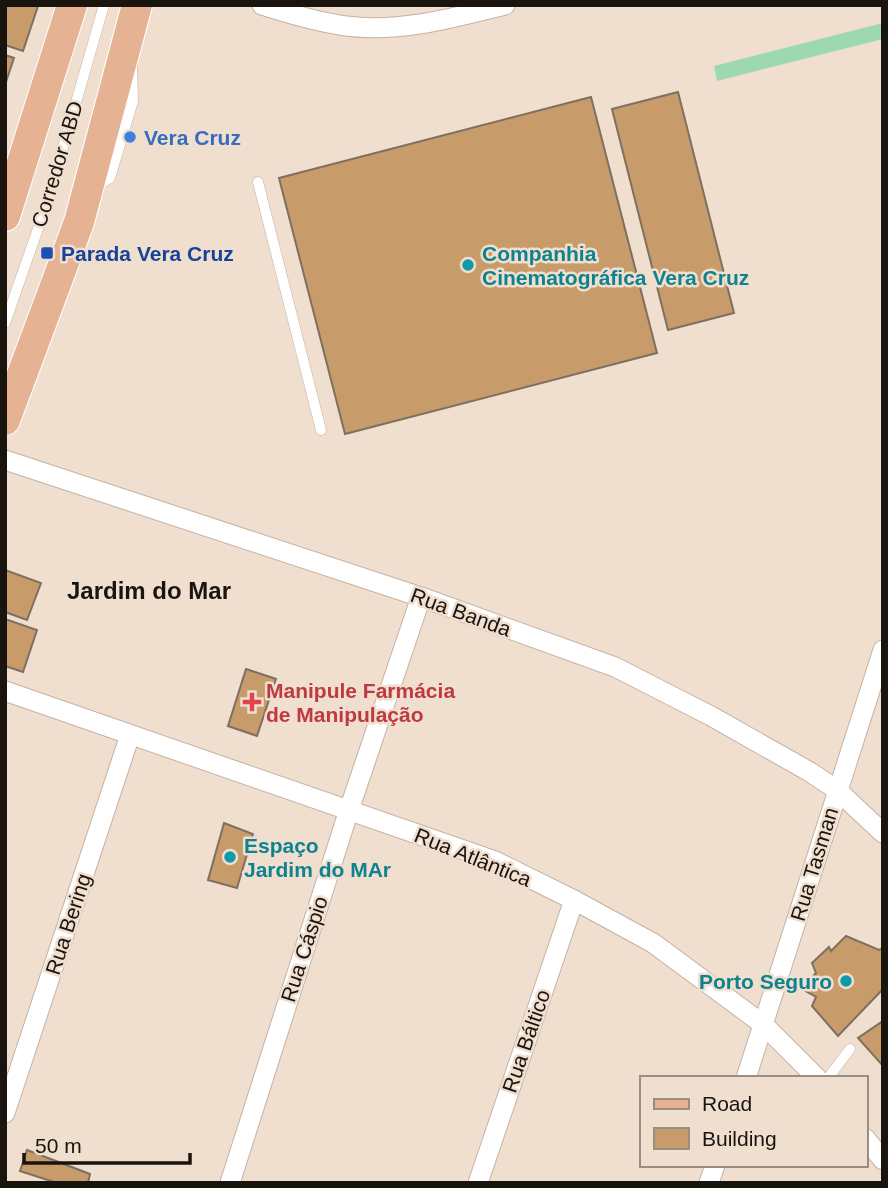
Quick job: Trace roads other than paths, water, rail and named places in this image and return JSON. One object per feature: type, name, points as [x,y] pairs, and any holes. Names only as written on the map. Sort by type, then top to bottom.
[{"type":"main road","points":[[5,216],[72,5]]},
{"type":"main road","points":[[5,421],[79,222],[133,18]]},
{"type":"street","points":[[262,5],[328,23],[370,28],[430,23],[505,5]]},
{"type":"street","name":"Rua Banda","points":[[5,460],[421,597],[626,672],[711,716],[837,790],[883,833]]},
{"type":"street","name":"Rua Cáspio","points":[[230,1183],[349,810],[421,597]]},
{"type":"street","name":"Rua Tasman","points":[[747,1076],[883,650]]},
{"type":"street","name":"Rua Atlântica","points":[[5,691],[495,861],[653,943],[764,1025],[815,1076]]},
{"type":"street","name":"Rua Bering","points":[[5,1113],[130,735]]},
{"type":"street","name":"Rua Báltico","points":[[478,1183],[574,900]]},
{"type":"street","points":[[867,1140],[883,1160]]},
{"type":"lane","name":"Corredor ABD","points":[[5,323],[47,203],[104,5]]},
{"type":"lane","points":[[258,183],[321,430]]},
{"type":"lane","points":[[830,1076],[850,1049]]},
{"type":"place","name":"Vera Cruz","points":[[130,137]]},
{"type":"place","name":"Parada Vera Cruz","points":[[47,253]]},
{"type":"place","name":"Companhia Cinematográfica Vera Cruz","points":[[468,265]]},
{"type":"place","name":"Manipule Farmácia de Manipulação","points":[[252,702]]},
{"type":"place","name":"Espaço Jardim do MAr","points":[[230,857]]},
{"type":"place","name":"Porto Seguro","points":[[846,981]]},
{"type":"district","name":"Jardim do Mar","points":[[149,590]]}]
